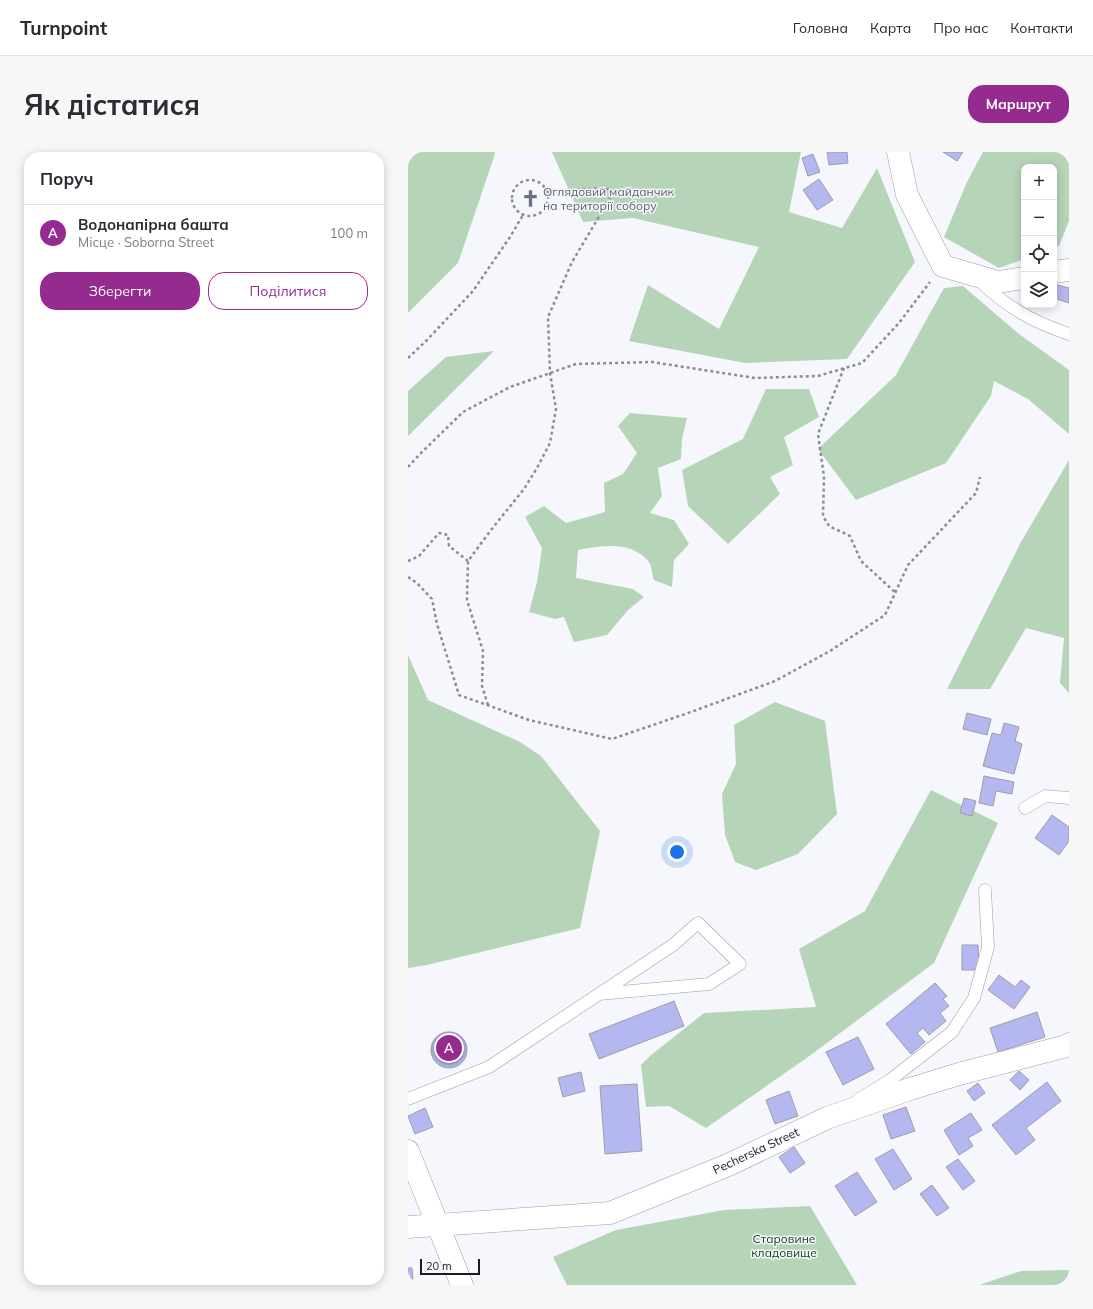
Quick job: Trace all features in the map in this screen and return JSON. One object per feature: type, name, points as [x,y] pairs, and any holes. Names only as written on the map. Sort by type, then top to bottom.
[{"type":"street","points":[[898,152],[907,195],[943,266],[998,282],[1021,278]]},
{"type":"street","points":[[1057,272],[1069,270]]},
{"type":"street","name":"Pecherska Street","points":[[408,1227],[610,1213],[728,1165],[827,1118],[910,1089],[959,1074],[1067,1046],[1069,1044]]},
{"type":"street","points":[[408,1151],[462,1285]]},
{"type":"lane","points":[[974,275],[994,295],[1017,312],[1050,328],[1069,334]]},
{"type":"lane","points":[[1025,808],[1045,796],[1069,798]]},
{"type":"lane","points":[[827,1118],[889,1081],[952,1032],[974,998],[988,947],[985,890]]},
{"type":"lane","points":[[408,1099],[488,1067],[673,945],[698,923],[740,964],[709,984],[599,994]]},
{"type":"path","points":[[528,180],[541,184],[546,189],[546,192],[548,196],[544,210],[532,216],[523,215],[518,212],[511,200],[515,187],[521,182],[528,180]]},
{"type":"path","points":[[488,705],[482,686],[483,651],[466,600],[468,561],[524,489],[538,468],[550,443],[556,409],[550,373],[548,317],[572,262],[609,200],[612,191],[604,188],[546,192]]},
{"type":"path","points":[[408,358],[473,291],[510,237],[523,215]]},
{"type":"path","points":[[408,467],[463,412],[510,387],[576,364],[652,362],[755,378],[818,376],[862,363],[899,323],[943,266]]},
{"type":"path","points":[[844,368],[818,434],[824,477],[823,516],[829,526],[850,536],[861,561],[896,593]]},
{"type":"path","points":[[408,577],[432,599],[437,624],[459,695],[529,720],[612,739],[692,712],[775,681],[830,651],[885,615],[908,565],[976,493],[980,477]]},
{"type":"path","points":[[408,561],[419,556],[439,532],[448,535],[449,546],[468,561]]},
{"type":"green space","points":[[408,152],[495,152],[495,154],[458,263],[408,313]]},
{"type":"green space","points":[[552,152],[801,152],[789,212],[842,228],[877,168],[915,262],[847,359],[745,363],[629,341],[648,285],[719,329],[759,247],[633,218],[583,222]]},
{"type":"green space","points":[[983,152],[1069,152],[1069,221],[1059,246],[1057,246],[1057,164],[1021,164],[1021,260],[999,268],[944,237],[967,182]]},
{"type":"green space","points":[[963,286],[1019,334],[1069,370],[1069,434],[1028,399],[994,381],[991,396],[946,463],[856,500],[818,449],[896,375],[944,288]]},
{"type":"green space","points":[[494,351],[408,436],[408,391],[446,357]]},
{"type":"green space","points":[[766,389],[809,389],[819,417],[784,437],[793,465],[770,477],[780,494],[728,544],[688,506],[682,470],[743,439]]},
{"type":"green space","points":[[630,413],[687,418],[682,438],[681,459],[658,468],[662,496],[650,513],[674,520],[689,544],[674,560],[672,587],[654,580],[649,562],[634,550],[625,547],[606,546],[578,550],[576,578],[633,589],[644,597],[628,610],[607,635],[574,642],[564,617],[555,619],[529,612],[537,582],[542,548],[525,517],[544,506],[566,523],[605,512],[604,483],[623,474],[637,453],[618,426]]},
{"type":"green space","points":[[1069,460],[1069,693],[1060,683],[1064,638],[1026,628],[990,689],[947,689],[1021,542]]},
{"type":"green space","points":[[408,655],[428,700],[520,742],[541,756],[600,831],[580,928],[427,965],[408,968]]},
{"type":"green space","points":[[775,702],[825,721],[837,814],[798,854],[756,870],[735,862],[725,835],[722,794],[736,764],[734,725]]},
{"type":"green space","points":[[931,790],[998,823],[934,963],[808,1057],[706,1128],[669,1106],[646,1107],[641,1065],[650,1056],[704,1013],[816,1007],[799,949],[865,911]]},
{"type":"green space","name":"Старовине кладовище","points":[[810,1206],[857,1285],[567,1285],[553,1257],[616,1230],[724,1210]]},
{"type":"green space","points":[[1069,1270],[1069,1285],[979,1285],[1021,1271]]},
{"type":"building","points":[[827,152],[847,152],[848,163],[829,165]]},
{"type":"building","points":[[943,152],[963,152],[957,161]]},
{"type":"building","points":[[813,154],[820,172],[808,176],[802,158]]},
{"type":"building","points":[[819,179],[833,200],[817,210],[803,190]]},
{"type":"building","points":[[1057,285],[1069,288],[1069,303],[1057,299]]},
{"type":"building","points":[[967,713],[991,719],[987,735],[963,729]]},
{"type":"building","points":[[1004,723],[1019,727],[1015,741],[1022,744],[1014,774],[983,766],[992,733],[1001,735]]},
{"type":"building","points":[[984,776],[1014,782],[1012,794],[996,791],[993,806],[979,803]]},
{"type":"building","points":[[964,798],[976,801],[972,816],[960,813]]},
{"type":"building","points":[[1052,815],[1069,827],[1069,841],[1059,855],[1035,838]]},
{"type":"building","points":[[962,945],[978,945],[979,970],[962,970]]},
{"type":"building","points":[[999,975],[1015,987],[1021,980],[1030,987],[1014,1009],[988,990]]},
{"type":"building","points":[[935,983],[947,996],[943,999],[949,1006],[940,1013],[946,1021],[929,1035],[923,1028],[917,1033],[925,1042],[911,1054],[886,1024]]},
{"type":"building","points":[[674,1001],[684,1026],[599,1059],[589,1034]]},
{"type":"building","points":[[1037,1012],[1045,1037],[998,1052],[990,1028]]},
{"type":"building","points":[[449,1032],[462,1037],[467,1050],[462,1063],[449,1068],[436,1063],[431,1050],[436,1037]]},
{"type":"building","points":[[858,1037],[874,1069],[843,1085],[826,1052]]},
{"type":"building","points":[[1019,1071],[1029,1080],[1020,1090],[1010,1080]]},
{"type":"building","points":[[581,1072],[585,1091],[563,1097],[558,1078]]},
{"type":"building","points":[[1047,1082],[1061,1101],[1026,1128],[1035,1140],[1016,1155],[992,1125]]},
{"type":"building","points":[[978,1083],[985,1093],[974,1101],[967,1091]]},
{"type":"building","points":[[637,1084],[642,1151],[605,1154],[600,1086]]},
{"type":"building","points":[[789,1091],[798,1116],[775,1124],[766,1100]]},
{"type":"building","points":[[906,1107],[915,1131],[891,1139],[883,1115]]},
{"type":"building","points":[[425,1108],[433,1127],[415,1134],[408,1116]]},
{"type":"building","points":[[971,1113],[982,1130],[968,1138],[973,1146],[959,1155],[944,1130]]},
{"type":"building","points":[[794,1147],[805,1163],[790,1173],[779,1157]]},
{"type":"building","points":[[893,1149],[912,1179],[894,1190],[875,1159]]},
{"type":"building","points":[[958,1159],[975,1181],[963,1190],[946,1167]]},
{"type":"building","points":[[857,1172],[877,1202],[855,1216],[835,1186]]},
{"type":"building","points":[[932,1185],[949,1208],[937,1216],[920,1194]]},
{"type":"building","points":[[408,1268],[412,1268],[413,1279],[408,1279]]},
{"type":"place","name":"Оглядовий майданчик на території собору","points":[[530,199]]},
{"type":"place","name":"Водонапірна башта","points":[[449,1048]]}]
